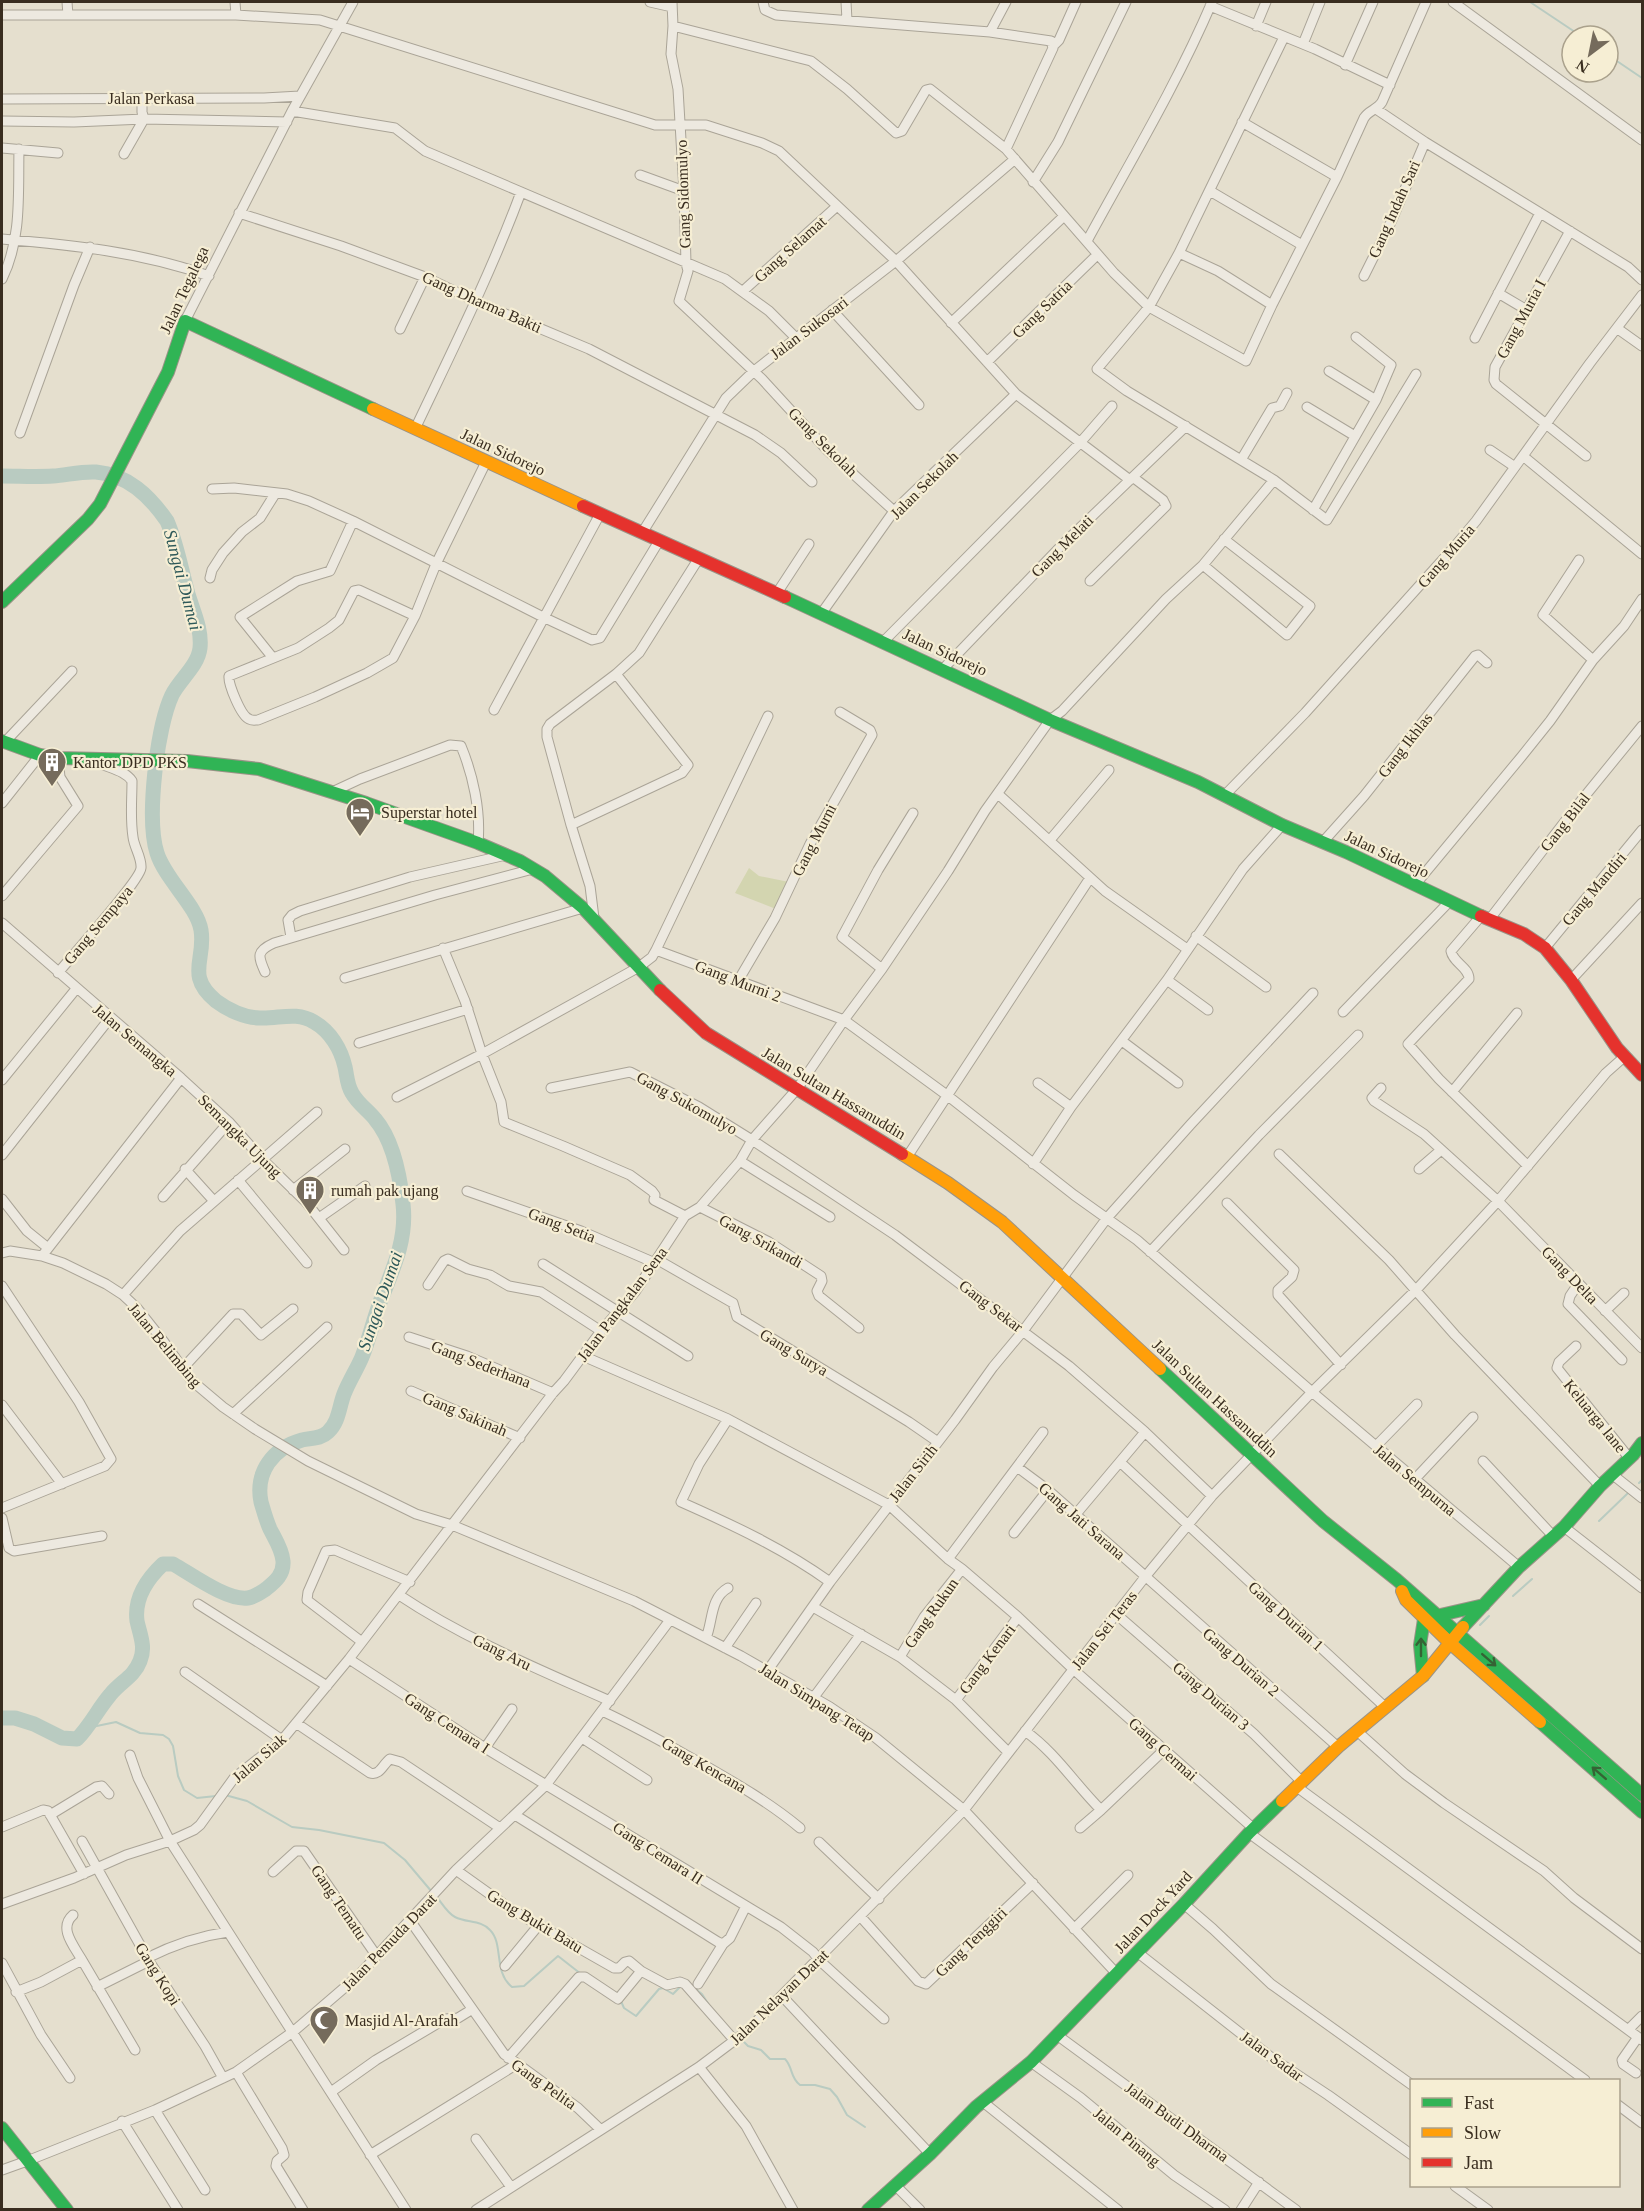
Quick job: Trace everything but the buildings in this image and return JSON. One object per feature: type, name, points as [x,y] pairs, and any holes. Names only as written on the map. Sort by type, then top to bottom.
[{"type":"street","points":[[67,2],[68,15]]},
{"type":"street","points":[[235,2],[236,15]]},
{"type":"street","name":"Jalan Tegalega","points":[[2,602],[100,504],[126,458],[168,372],[185,321],[239,213],[300,96],[353,2]]},
{"type":"street","points":[[650,2],[672,4]]},
{"type":"street","points":[[763,2],[765,10],[776,15],[990,32],[1047,39],[1053,46]]},
{"type":"street","points":[[846,2],[847,20]]},
{"type":"street","points":[[990,32],[1006,2]]},
{"type":"street","points":[[1006,149],[1053,46],[1059,40],[1076,2]]},
{"type":"street","points":[[1033,182],[1058,142],[1126,2]]},
{"type":"street","points":[[1256,26],[1266,2]]},
{"type":"street","points":[[1302,44],[1320,2]]},
{"type":"street","points":[[1345,65],[1373,2]]},
{"type":"street","points":[[673,26],[811,61],[847,89],[896,133],[902,131],[926,90],[930,89],[1006,149],[1097,255],[1149,307],[1246,361],[1366,114],[1376,109],[1390,85],[1426,2]]},
{"type":"street","points":[[1453,2],[1642,140]]},
{"type":"street","name":"Gang Sidomulyo","points":[[672,4],[671,54],[678,89],[681,125],[688,272],[678,297],[680,304],[753,370]]},
{"type":"street","points":[[1087,241],[1135,154],[1211,4],[1390,85]]},
{"type":"street","points":[[2,15],[236,15],[320,20],[655,125],[706,125],[770,146],[896,261],[1016,394],[1079,444],[1163,500],[1166,506],[1090,581]]},
{"type":"street","points":[[1284,37],[1210,191],[1149,307],[1098,369],[1127,391],[1274,480],[1326,520],[1329,519],[1416,374]]},
{"type":"street","name":"Jalan Perkasa","points":[[2,99],[300,96]]},
{"type":"street","points":[[142,98],[141,112],[144,119]]},
{"type":"street","points":[[1376,109],[1425,142],[1628,267],[1642,280]]},
{"type":"street","points":[[292,111],[395,128],[404,132],[420,149],[725,279],[769,311],[796,338]]},
{"type":"street","points":[[124,154],[144,119]]},
{"type":"street","points":[[2,122],[144,119],[287,122]]},
{"type":"street","points":[[1242,122],[1337,177]]},
{"type":"street","name":"Gang Indah Sari","points":[[1364,276],[1391,222],[1425,142]]},
{"type":"street","points":[[2,148],[58,153]]},
{"type":"street","points":[[2,279],[10,263],[16,240],[19,150]]},
{"type":"street","name":"Jalan Sukosari","points":[[642,533],[733,390],[753,370],[896,261],[1015,159]]},
{"type":"street","points":[[640,175],[684,191]]},
{"type":"street","points":[[1210,191],[1302,245]]},
{"type":"street","points":[[415,429],[452,348],[477,302],[521,192]]},
{"type":"street","name":"Gang Selamat","points":[[743,291],[836,207]]},
{"type":"street","name":"Gang Dharma Bakti","points":[[239,213],[425,277],[477,302],[589,349],[769,444],[812,482]]},
{"type":"street","points":[[1475,338],[1540,213]]},
{"type":"street","points":[[951,323],[1063,217]]},
{"type":"street","name":"Gang Muria I","points":[[1546,424],[1496,384],[1495,367],[1570,231]]},
{"type":"street","points":[[2,239],[90,247],[161,261],[209,276]]},
{"type":"street","points":[[20,433],[90,247]]},
{"type":"street","points":[[1179,253],[1218,271],[1272,305]]},
{"type":"street","name":"Gang Satria","points":[[987,362],[1097,255]]},
{"type":"street","points":[[400,330],[425,277]]},
{"type":"street","points":[[1498,293],[1525,309]]},
{"type":"street","name":"Gang Muria","points":[[1224,796],[1305,713],[1476,521],[1642,295]]},
{"type":"street","points":[[832,310],[919,405]]},
{"type":"street","name":"Jalan Sidorejo","points":[[185,321],[486,462],[777,593],[1050,720],[1198,782],[1282,825],[1524,934],[1545,948],[1571,980],[1624,1057],[1642,1075]]},
{"type":"street","points":[[1618,329],[1642,346]]},
{"type":"street","points":[[1313,510],[1376,400],[1391,365],[1356,337]]},
{"type":"street","name":"Gang Sekolah","points":[[753,370],[828,451],[894,511]]},
{"type":"street","points":[[1329,371],[1376,400]]},
{"type":"street","points":[[1241,460],[1272,408],[1280,406],[1287,393]]},
{"type":"street","name":"Jalan Sekolah","points":[[821,614],[894,511],[1016,394]]},
{"type":"street","points":[[883,642],[1079,444],[1112,406]]},
{"type":"street","points":[[1307,407],[1355,436]]},
{"type":"street","points":[[1546,424],[1586,456]]},
{"type":"street","name":"Gang Melati","points":[[942,670],[1060,546],[1186,426]]},
{"type":"street","points":[[1490,450],[1515,467]]},
{"type":"street","points":[[1523,456],[1642,554]]},
{"type":"street","points":[[415,616],[357,590],[353,592],[339,620],[329,628],[298,648],[229,676],[229,682],[242,712],[249,720],[258,720],[315,697],[390,660],[398,650],[415,616],[436,564],[486,462]]},
{"type":"street","points":[[443,948],[468,1009],[482,1054],[501,1102],[504,1122],[630,1175],[652,1191],[655,1195],[654,1200],[685,1216],[700,1208],[740,1161],[752,1140],[797,1089],[882,969],[1050,720],[1062,711],[1131,636],[1203,565],[1274,480]]},
{"type":"street","points":[[212,489],[234,488],[287,494],[309,501],[592,640],[600,638],[659,540]]},
{"type":"street","points":[[210,578],[212,570],[224,553],[242,532],[260,518],[275,494]]},
{"type":"street","points":[[494,710],[600,514]]},
{"type":"street","points":[[273,658],[240,617],[297,581],[330,571],[353,521]]},
{"type":"street","points":[[1203,565],[1287,635],[1311,606],[1224,539]]},
{"type":"street","points":[[777,593],[809,544]]},
{"type":"street","points":[[594,918],[591,886],[571,825],[547,729],[550,724],[616,674],[639,652],[699,558]]},
{"type":"street","points":[[1579,560],[1543,615],[1593,660]]},
{"type":"street","points":[[1415,885],[1538,736],[1593,660],[1624,626],[1642,598]]},
{"type":"street","name":"Gang Ikhlas","points":[[1322,843],[1371,788],[1475,656],[1487,663]]},
{"type":"street","points":[[72,671],[3,741],[40,755],[93,759]]},
{"type":"street","points":[[571,825],[682,773],[687,767],[687,762],[616,674]]},
{"type":"street","name":"Gang Murni","points":[[738,981],[775,918],[810,844],[872,735],[867,728],[840,712]]},
{"type":"street","points":[[397,1097],[482,1054],[639,968],[652,957],[768,716]]},
{"type":"street","name":"Gang Bilal","points":[[1452,1092],[1408,1044],[1469,979],[1469,973],[1454,958],[1451,951],[1485,918],[1642,726]]},
{"type":"street","points":[[332,792],[360,779],[450,746],[461,746],[477,803],[480,831],[478,843]]},
{"type":"street","points":[[2,803],[40,755]]},
{"type":"street","points":[[2,896],[78,806],[60,777],[58,758]]},
{"type":"street","name":"Jalan Sultan Hassanuddin","points":[[93,759],[187,761],[252,768],[332,792],[478,843],[533,869],[558,886],[594,918],[674,1005],[706,1033],[948,1183],[1002,1222],[1323,1521],[1397,1580],[1406,1600],[1642,1795]]},
{"type":"street","name":"Gang Sempaya","points":[[58,973],[138,877],[141,866],[133,838],[132,782],[125,773],[113,770],[93,759]]},
{"type":"street","points":[[1050,840],[1109,770]]},
{"type":"street","points":[[998,794],[1090,878],[1125,906],[1187,949]]},
{"type":"street","points":[[882,969],[842,937],[878,870],[913,813]]},
{"type":"street","points":[[1033,1164],[1071,1107],[1167,980],[1243,869],[1282,825]]},
{"type":"street","name":"Gang Mandiri","points":[[1545,948],[1642,830]]},
{"type":"street","points":[[291,937],[288,920],[291,915],[300,911],[410,878],[506,855]]},
{"type":"street","points":[[265,972],[259,958],[261,950],[274,943],[533,869]]},
{"type":"street","points":[[907,1157],[1090,878]]},
{"type":"street","points":[[1343,1012],[1449,902]]},
{"type":"street","points":[[1571,980],[1642,903]]},
{"type":"street","points":[[345,978],[583,908]]},
{"type":"street","name":"Jalan Semangka","points":[[2,923],[181,1078],[45,1252]]},
{"type":"street","points":[[1197,936],[1266,987]]},
{"type":"street","name":"Gang Murni 2","points":[[656,950],[844,1020],[948,1096],[1033,1164],[1107,1218]]},
{"type":"street","points":[[1167,980],[1208,1010]]},
{"type":"street","points":[[2,1080],[76,989]]},
{"type":"street","name":"Jalan Sirih","points":[[768,1671],[830,1582],[1107,1218],[1313,993]]},
{"type":"street","points":[[359,1043],[468,1009]]},
{"type":"street","points":[[1517,1013],[1452,1092],[1528,1166]]},
{"type":"street","points":[[2,1155],[110,1018]]},
{"type":"street","points":[[1150,1252],[1259,1135],[1358,1035]]},
{"type":"street","points":[[1122,1041],[1178,1083]]},
{"type":"street","name":"Jalan Sei Teras","points":[[964,1810],[1145,1577],[1212,1496],[1312,1392],[1416,1290],[1498,1201],[1606,1073],[1624,1057]]},
{"type":"street","name":"Gang Sukomulyo","points":[[551,1088],[630,1072],[699,1107],[752,1140]]},
{"type":"street","name":"Semangka Ujung","points":[[181,1078],[229,1122],[293,1190],[344,1250]]},
{"type":"street","points":[[1038,1083],[1071,1107]]},
{"type":"street","name":"Gang Delta","points":[[1381,1088],[1372,1098],[1374,1101],[1424,1134],[1498,1201],[1642,1348]]},
{"type":"street","points":[[123,1295],[180,1231],[317,1112]]},
{"type":"street","points":[[163,1197],[185,1169],[229,1122]]},
{"type":"street","name":"Gang Sekar","points":[[752,1140],[895,1235],[1078,1372],[1146,1432],[1212,1496]]},
{"type":"street","points":[[293,1190],[345,1149]]},
{"type":"street","points":[[1419,1169],[1441,1150]]},
{"type":"street","points":[[1279,1154],[1389,1260],[1455,1335],[1600,1486]]},
{"type":"street","points":[[740,1161],[830,1217]]},
{"type":"street","points":[[185,1169],[213,1200]]},
{"type":"street","points":[[238,1180],[307,1263]]},
{"type":"street","points":[[318,1218],[365,1186]]},
{"type":"street","name":"Gang Setia","points":[[467,1191],[581,1231],[656,1261]]},
{"type":"street","points":[[2,1200],[45,1252]]},
{"type":"street","points":[[1227,1203],[1294,1270],[1293,1277],[1278,1290],[1278,1295],[1341,1365]]},
{"type":"street","name":"Gang Srikandi","points":[[700,1208],[769,1242],[821,1276],[822,1281],[817,1291],[819,1296],[859,1328]]},
{"type":"street","name":"Jalan Pangkalan Sena","points":[[452,1525],[601,1331],[619,1312],[685,1216]]},
{"type":"street","name":"Jalan Sempurna","points":[[1107,1218],[1150,1252],[1519,1567]]},
{"type":"street","name":"Jalan Belimbing","points":[[2,1253],[10,1251],[45,1252],[123,1295],[137,1308],[191,1380],[255,1430],[308,1461],[416,1514],[452,1525]]},
{"type":"street","points":[[428,1285],[444,1261],[448,1259],[468,1269],[490,1275],[509,1286],[541,1292],[601,1331]]},
{"type":"street","name":"Gang Surya","points":[[656,1261],[733,1303],[737,1317],[938,1442]]},
{"type":"street","points":[[543,1264],[688,1356]]},
{"type":"street","points":[[1578,1284],[1568,1304],[1622,1360]]},
{"type":"street","points":[[2,1286],[79,1402],[110,1456],[109,1463],[105,1466],[2,1508]]},
{"type":"street","points":[[1605,1311],[1624,1293]]},
{"type":"street","points":[[183,1368],[233,1314],[242,1314],[261,1335],[293,1309]]},
{"type":"street","points":[[233,1414],[327,1327]]},
{"type":"street","name":"Gang Sederhana","points":[[409,1337],[467,1356],[553,1393]]},
{"type":"street","name":"Keluarga lane","points":[[1576,1346],[1559,1362],[1557,1368],[1630,1459]]},
{"type":"street","name":"Gang Cermai","points":[[583,1356],[728,1419],[889,1505],[948,1559],[1018,1617],[1272,1851],[1584,2079]]},
{"type":"street","name":"Gang Sakinah","points":[[411,1391],[520,1438]]},
{"type":"street","points":[[1376,1446],[1417,1404]]},
{"type":"street","points":[[2,1405],[62,1484]]},
{"type":"street","points":[[1415,1479],[1473,1417]]},
{"type":"street","points":[[728,1419],[699,1464],[681,1502],[741,1529],[805,1564],[830,1582]]},
{"type":"street","points":[[948,1559],[1043,1432]]},
{"type":"street","points":[[1076,1514],[1146,1432]]},
{"type":"street","name":"Jalan Dock Yard","points":[[868,2210],[930,2154],[976,2107],[1031,2062],[1137,1952],[1188,1908],[1300,1784],[1338,1747],[1423,1676],[1454,1638],[1519,1567],[1564,1527],[1600,1486],[1641,1447]]},
{"type":"street","points":[[1483,1461],[1553,1536]]},
{"type":"street","name":"Gang Durian 1","points":[[1120,1462],[1385,1707]]},
{"type":"street","name":"Gang Jati Sarana","points":[[1017,1467],[1076,1514],[1145,1577]]},
{"type":"street","points":[[1613,1475],[1642,1498]]},
{"type":"street","points":[[1014,1533],[1048,1490]]},
{"type":"street","points":[[2,1518],[9,1548],[13,1551],[102,1536]]},
{"type":"street","name":"Jalan Siak","points":[[2,1904],[194,1830],[234,1778],[282,1740],[411,1582],[452,1525]]},
{"type":"street","name":"Jalan Simpang Tetap","points":[[452,1525],[634,1601],[814,1697],[876,1738],[964,1810],[1117,1974]]},
{"type":"street","points":[[1564,1527],[1642,1588]]},
{"type":"street","points":[[362,1642],[307,1600],[308,1592],[326,1551],[334,1550],[411,1582]]},
{"type":"street","name":"Gang Rukun","points":[[900,1657],[924,1617],[962,1569]]},
{"type":"street","name":"Gang Durian 2","points":[[1145,1577],[1338,1747]]},
{"type":"street","points":[[706,1638],[714,1605],[719,1595],[728,1588]]},
{"type":"street","name":"Gang Aru","points":[[399,1595],[441,1622],[502,1653],[610,1701]]},
{"type":"street","points":[[725,1648],[756,1603]]},
{"type":"street","points":[[198,1604],[327,1686]]},
{"type":"street","points":[[1423,1676],[1420,1645],[1430,1618],[1484,1605]]},
{"type":"street","points":[[813,1607],[900,1657],[956,1700],[1008,1752]]},
{"type":"street","name":"Gang Durian 3","points":[[1116,1614],[1254,1734],[1300,1784],[1640,2038]]},
{"type":"street","name":"Gang Kenari","points":[[956,1700],[1018,1617]]},
{"type":"street","name":"Jalan Pemuda Darat","points":[[2,2170],[27,2162],[122,2121],[155,2110],[236,2072],[294,2031],[349,1985],[439,1891],[456,1870],[546,1785],[670,1620]]},
{"type":"street","points":[[814,1697],[861,1634]]},
{"type":"street","name":"Jalan Sultan Hassanuddin","points":[[1454,1638],[1642,1812]]},
{"type":"street","name":"Gang Cemara I","points":[[349,1659],[546,1785]]},
{"type":"street","points":[[185,1672],[282,1740]]},
{"type":"street","points":[[485,1748],[512,1708]]},
{"type":"street","name":"Gang Kencana","points":[[602,1711],[667,1743],[783,1813],[800,1828]]},
{"type":"street","points":[[296,1723],[370,1773],[379,1772],[390,1759],[401,1762],[500,1828]]},
{"type":"street","points":[[1025,1731],[1055,1755],[1079,1788],[1101,1810]]},
{"type":"street","points":[[1357,1731],[1413,1779],[1544,1871],[1574,1898],[1642,1949]]},
{"type":"street","points":[[582,1738],[647,1780]]},
{"type":"street","points":[[1080,1828],[1164,1750]]},
{"type":"street","points":[[130,1755],[138,1778],[170,1841],[294,2031],[406,2210]]},
{"type":"street","name":"Gang Cemara II","points":[[546,1785],[793,1935],[884,2019]]},
{"type":"street","points":[[50,1815],[96,1787],[102,1786],[109,1794]]},
{"type":"street","points":[[2,1827],[44,1810],[48,1811],[84,1874]]},
{"type":"street","name":"Jalan Nelayan Darat","points":[[476,2210],[699,2067],[747,2031],[964,1810]]},
{"type":"street","points":[[515,1815],[723,1944]]},
{"type":"street","name":"Gang Kopi","points":[[82,1841],[148,1960],[205,2046],[223,2078]]},
{"type":"street","points":[[819,1842],[879,1899]]},
{"type":"street","name":"Gang Tematu","points":[[273,1872],[296,1851],[304,1851],[376,1955]]},
{"type":"street","name":"Gang Bukit Batu","points":[[456,1870],[538,1926],[616,1969],[627,1961],[641,1971]]},
{"type":"street","points":[[1074,1929],[1128,1875]]},
{"type":"street","name":"Gang Tenggiri","points":[[860,1916],[918,1981],[926,1984],[1033,1883]]},
{"type":"street","points":[[698,1984],[723,1944],[730,1938],[746,1906]]},
{"type":"street","points":[[1188,1908],[1214,1929],[1271,1984],[1410,2084]]},
{"type":"street","points":[[73,1915],[68,1920],[66,1929],[135,2050]]},
{"type":"street","name":"Gang Pelita","points":[[410,1919],[471,2010],[508,2058],[578,2108],[600,2129]]},
{"type":"street","points":[[505,1966],[538,1926]]},
{"type":"street","points":[[98,1987],[168,1947],[228,1932]]},
{"type":"street","name":"Jalan Sadar","points":[[1137,1952],[1272,2058],[1410,2153]]},
{"type":"street","points":[[16,1992],[41,1982],[82,1960]]},
{"type":"street","points":[[2,1963],[16,1992],[70,2078]]},
{"type":"street","points":[[508,2058],[576,1979],[585,1977],[617,1999],[641,1971],[669,1986],[684,1983],[736,2040]]},
{"type":"street","points":[[782,1996],[930,2154]]},
{"type":"street","points":[[331,2092],[376,2061],[445,2019],[458,2018],[471,2010]]},
{"type":"street","points":[[1629,2029],[1642,2016]]},
{"type":"street","name":"Jalan Budi Dharma","points":[[1057,2035],[1296,2210]]},
{"type":"street","points":[[1636,2073],[1625,2066],[1622,2060],[1640,2038]]},
{"type":"street","name":"Jalan Pinang","points":[[1031,2062],[1081,2098],[1174,2175],[1225,2210]]},
{"type":"street","points":[[370,2155],[517,2064]]},
{"type":"street","points":[[699,2067],[747,2126],[793,2210]]},
{"type":"street","points":[[236,2072],[282,2148],[284,2155],[277,2161],[276,2166],[303,2210]]},
{"type":"street","points":[[983,2102],[1118,2210]]},
{"type":"street","points":[[1620,2106],[1642,2123]]},
{"type":"street","points":[[155,2110],[205,2190]]},
{"type":"street","points":[[122,2121],[178,2210]]},
{"type":"street","points":[[2,2128],[67,2210]]},
{"type":"street","points":[[476,2139],[511,2187]]},
{"type":"street","points":[[1241,2210],[1259,2181]]},
{"type":"street","points":[[895,2185],[920,2210]]},
{"type":"street","points":[[1456,2187],[1488,2210]]},
{"type":"green space","points":[[749,868],[759,876],[789,882],[776,909],[735,893]]},
{"type":"waterway","points":[[1530,2],[1563,24]]},
{"type":"waterway","points":[[1620,63],[1642,78]]},
{"type":"waterway","name":"Sungai Dumai","points":[[2,476],[53,476],[91,472],[108,474],[137,488],[167,521],[198,627],[200,648],[196,661],[172,695],[162,728],[153,797],[154,838],[161,863],[194,912],[201,930],[199,967],[201,983],[216,1001],[237,1013],[260,1018],[301,1017],[314,1022],[330,1035],[341,1054],[352,1093],[387,1137],[400,1182],[404,1217],[395,1263],[362,1357],[344,1394],[332,1428],[322,1436],[302,1440],[283,1449],[268,1463],[264,1471],[260,1491],[261,1502],[282,1557],[283,1566],[279,1577],[257,1595],[239,1598],[220,1591],[173,1564],[163,1564],[147,1583],[138,1604],[137,1621],[142,1641],[142,1656],[137,1667],[110,1695],[77,1739],[62,1738],[34,1724],[15,1718],[2,1718]]},
{"type":"waterway","points":[[1639,1483],[1642,1480]]},
{"type":"waterway","points":[[1599,1521],[1628,1493]]},
{"type":"waterway","points":[[1513,1596],[1532,1579]]},
{"type":"waterway","points":[[1480,1625],[1489,1616]]},
{"type":"waterway","points":[[87,1728],[116,1722],[140,1733],[163,1735],[173,1746],[178,1776],[184,1790],[197,1798],[216,1796]]},
{"type":"waterway","points":[[225,1795],[247,1801],[292,1827],[384,1843],[405,1860],[432,1892]]},
{"type":"waterway","points":[[436,1896],[452,1915],[490,1930],[497,1943],[503,1974],[512,1987],[524,1986],[558,1956],[581,1974]]},
{"type":"waterway","points":[[620,1999],[624,2008],[636,2016],[659,1989],[663,1988],[673,1994],[681,1986]]},
{"type":"waterway","points":[[693,1987],[702,1994],[709,2005]]},
{"type":"waterway","points":[[742,2040],[748,2046],[761,2050],[770,2059],[785,2059],[800,2085],[815,2085],[830,2089],[847,2115],[865,2127]]},
{"type":"traffic: fast","points":[[2,602],[88,519],[100,504],[168,372],[185,321],[373,409]]},
{"type":"traffic: fast","points":[[785,597],[1050,720],[1198,782],[1282,825],[1346,852],[1481,916]]},
{"type":"traffic: fast","points":[[2,741],[40,755],[58,758],[187,761],[259,769],[366,803],[478,843],[520,861],[545,876],[583,908],[660,990]]},
{"type":"traffic: fast","points":[[1160,1369],[1323,1521],[1397,1580],[1642,1795]]},
{"type":"traffic: fast","points":[[1463,1627],[1519,1567],[1564,1527],[1642,1443]]},
{"type":"traffic: fast","points":[[1436,1616],[1484,1605]]},
{"type":"traffic: fast","points":[[1423,1676],[1420,1645],[1424,1619]]},
{"type":"traffic: fast","points":[[1540,1722],[1642,1812]]},
{"type":"traffic: fast","points":[[868,2210],[930,2154],[976,2107],[1031,2062],[1282,1801]]},
{"type":"traffic: fast","points":[[2,2128],[67,2210]]},
{"type":"traffic: slow","points":[[373,409],[583,506]]},
{"type":"traffic: slow","points":[[902,1154],[948,1183],[1002,1222],[1160,1369]]},
{"type":"traffic: slow","points":[[1402,1591],[1406,1600],[1450,1643],[1540,1722]]},
{"type":"traffic: slow","points":[[1282,1801],[1338,1747],[1423,1676],[1463,1627]]},
{"type":"traffic: jam","points":[[583,506],[785,597]]},
{"type":"traffic: jam","points":[[1481,916],[1524,934],[1545,948],[1571,980],[1617,1048],[1642,1075]]},
{"type":"traffic: jam","points":[[660,990],[706,1033],[902,1154]]},
{"type":"place","name":"Kantor DPD PKS","points":[[52,788]]},
{"type":"place","name":"Superstar hotel","points":[[360,838]]},
{"type":"place","name":"rumah pak ujang","points":[[310,1216]]},
{"type":"place","name":"Masjid Al-Arafah","points":[[324,2046]]}]
